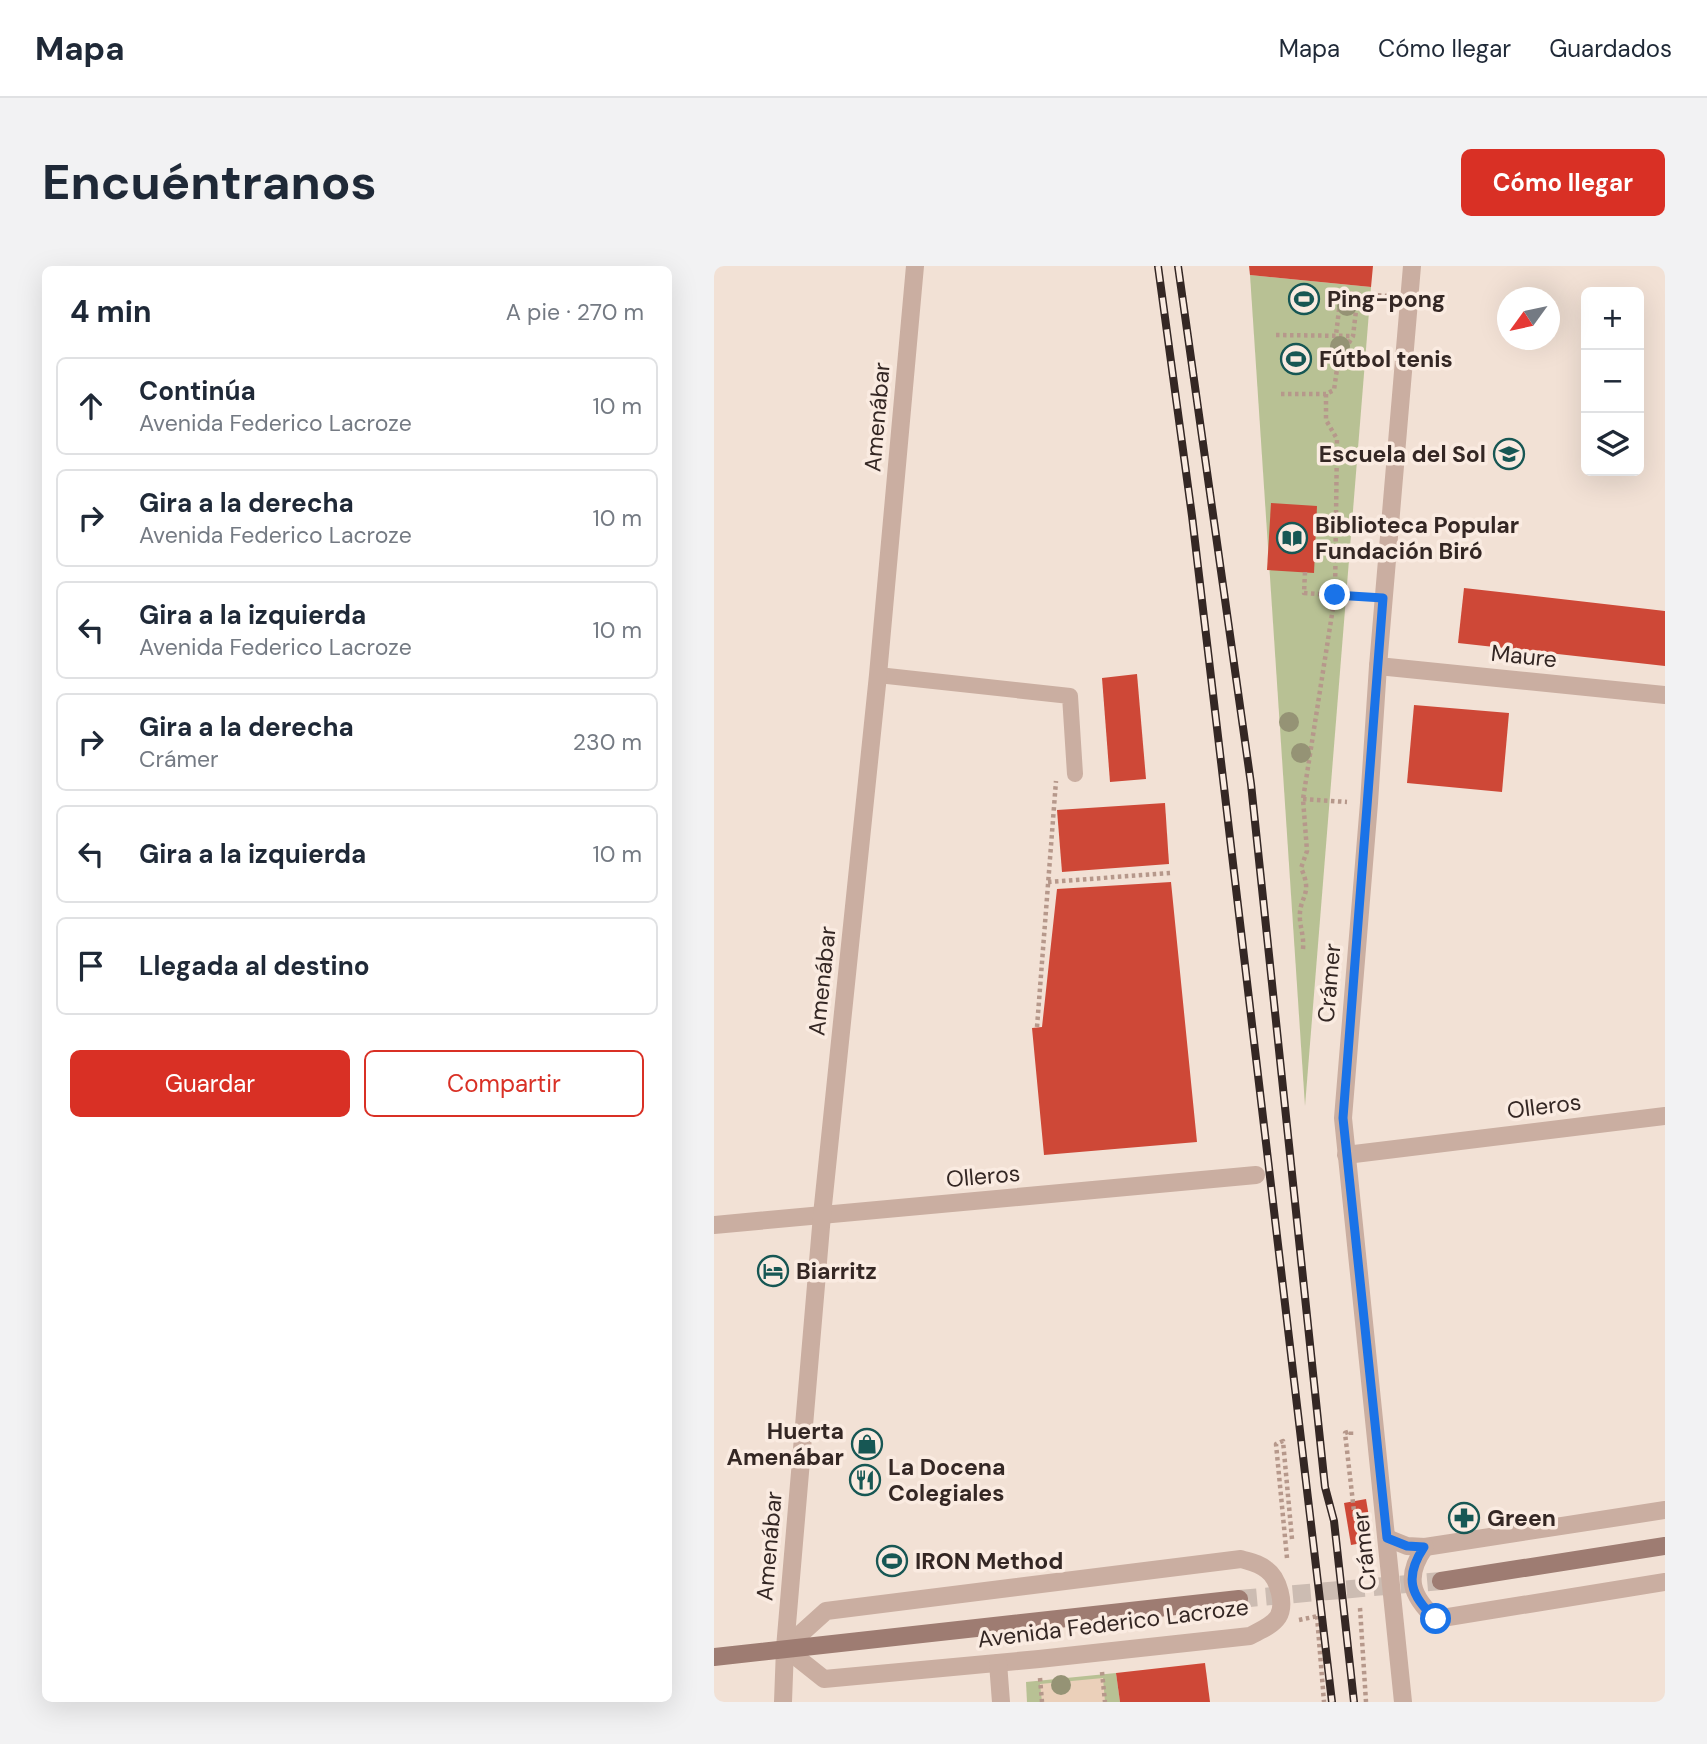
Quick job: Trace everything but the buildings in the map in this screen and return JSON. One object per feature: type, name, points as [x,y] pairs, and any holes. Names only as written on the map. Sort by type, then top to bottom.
[{"type":"main road","points":[[1441,1581],[1665,1546]]},
{"type":"main road","name":"Avenida Federico Lacroze","points":[[714,1657],[1239,1598]]},
{"type":"street","name":"Amenábar","points":[[783,1702],[785,1648],[822,1215],[878,675],[915,266]]},
{"type":"street","name":"Crámer","points":[[1403,1702],[1343,1118],[1383,598],[1412,266]]},
{"type":"street","name":"Maure","points":[[1378,666],[1665,695]]},
{"type":"street","name":"Olleros","points":[[1346,1155],[1665,1116]]},
{"type":"street","name":"Olleros","points":[[714,1225],[1256,1175]]},
{"type":"street","points":[[1387,1538],[1407,1546],[1424,1547],[1665,1510]]},
{"type":"street","points":[[1424,1547],[1416,1560],[1412,1583],[1417,1600],[1436,1619],[1665,1582]]},
{"type":"street","name":"Avenida Federico Lacroze","points":[[1241,1559],[1258,1564],[1270,1572],[1278,1589],[1281,1608],[1278,1617],[1267,1627],[1250,1636],[824,1679],[785,1648],[826,1611],[1241,1559]]},
{"type":"street","points":[[998,1663],[1000,1702]]},
{"type":"lane","points":[[878,675],[1070,696],[1075,774]]},
{"type":"path","points":[[1281,394],[1326,394],[1334,390],[1341,293],[1409,297]]},
{"type":"path","points":[[1338,362],[1353,336],[1358,294]]},
{"type":"path","points":[[1276,335],[1353,336]]},
{"type":"path","points":[[1303,949],[1304,935],[1300,918],[1308,883],[1301,868],[1307,851],[1304,799],[1335,595],[1337,439],[1326,420],[1326,394]]},
{"type":"path","points":[[1305,572],[1304,593],[1383,598]]},
{"type":"path","points":[[1312,602],[1318,594]]},
{"type":"path","points":[[1037,1027],[1056,779],[1075,774]]},
{"type":"path","points":[[1304,799],[1369,803]]},
{"type":"path","points":[[1048,882],[1170,873]]},
{"type":"path","points":[[1350,1432],[1345,1433],[1354,1520]]},
{"type":"path","points":[[1284,1542],[1276,1444],[1283,1441],[1292,1539]]},
{"type":"path","points":[[1358,1608],[1366,1702]]},
{"type":"path","points":[[1319,1616],[1324,1702]]},
{"type":"green space","points":[[1250,275],[1371,287],[1305,1106]]},
{"type":"green space","points":[[1116,1673],[1120,1702],[1027,1702],[1026,1682]]},
{"type":"shaded area","points":[[1103,1678],[1105,1702],[1042,1702],[1040,1684]]},
{"type":"tunnel","points":[[1239,1599],[1441,1581]]},
{"type":"railway","points":[[1158,266],[1192,516],[1332,1702]]},
{"type":"railway","points":[[1178,266],[1251,784],[1325,1487],[1334,1521],[1354,1702]]},
{"type":"place","name":"Ping-pong","points":[[1304,299]]},
{"type":"place","name":"Fútbol tenis","points":[[1296,359]]},
{"type":"place","name":"Escuela del Sol","points":[[1509,454]]},
{"type":"place","name":"Biblioteca Popular Fundación Biró","points":[[1292,538]]},
{"type":"place","name":"Biarritz","points":[[773,1271]]},
{"type":"place","name":"Huerta Amenábar","points":[[867,1444]]},
{"type":"place","name":"La Docena Colegiales","points":[[865,1480]]},
{"type":"place","name":"Green","points":[[1464,1518]]},
{"type":"place","name":"IRON Method","points":[[892,1561]]},
{"type":"route","points":[[1335,595],[1383,598],[1343,1118],[1387,1538],[1407,1546],[1424,1547],[1416,1560],[1412,1583],[1417,1600],[1436,1619]]}]
